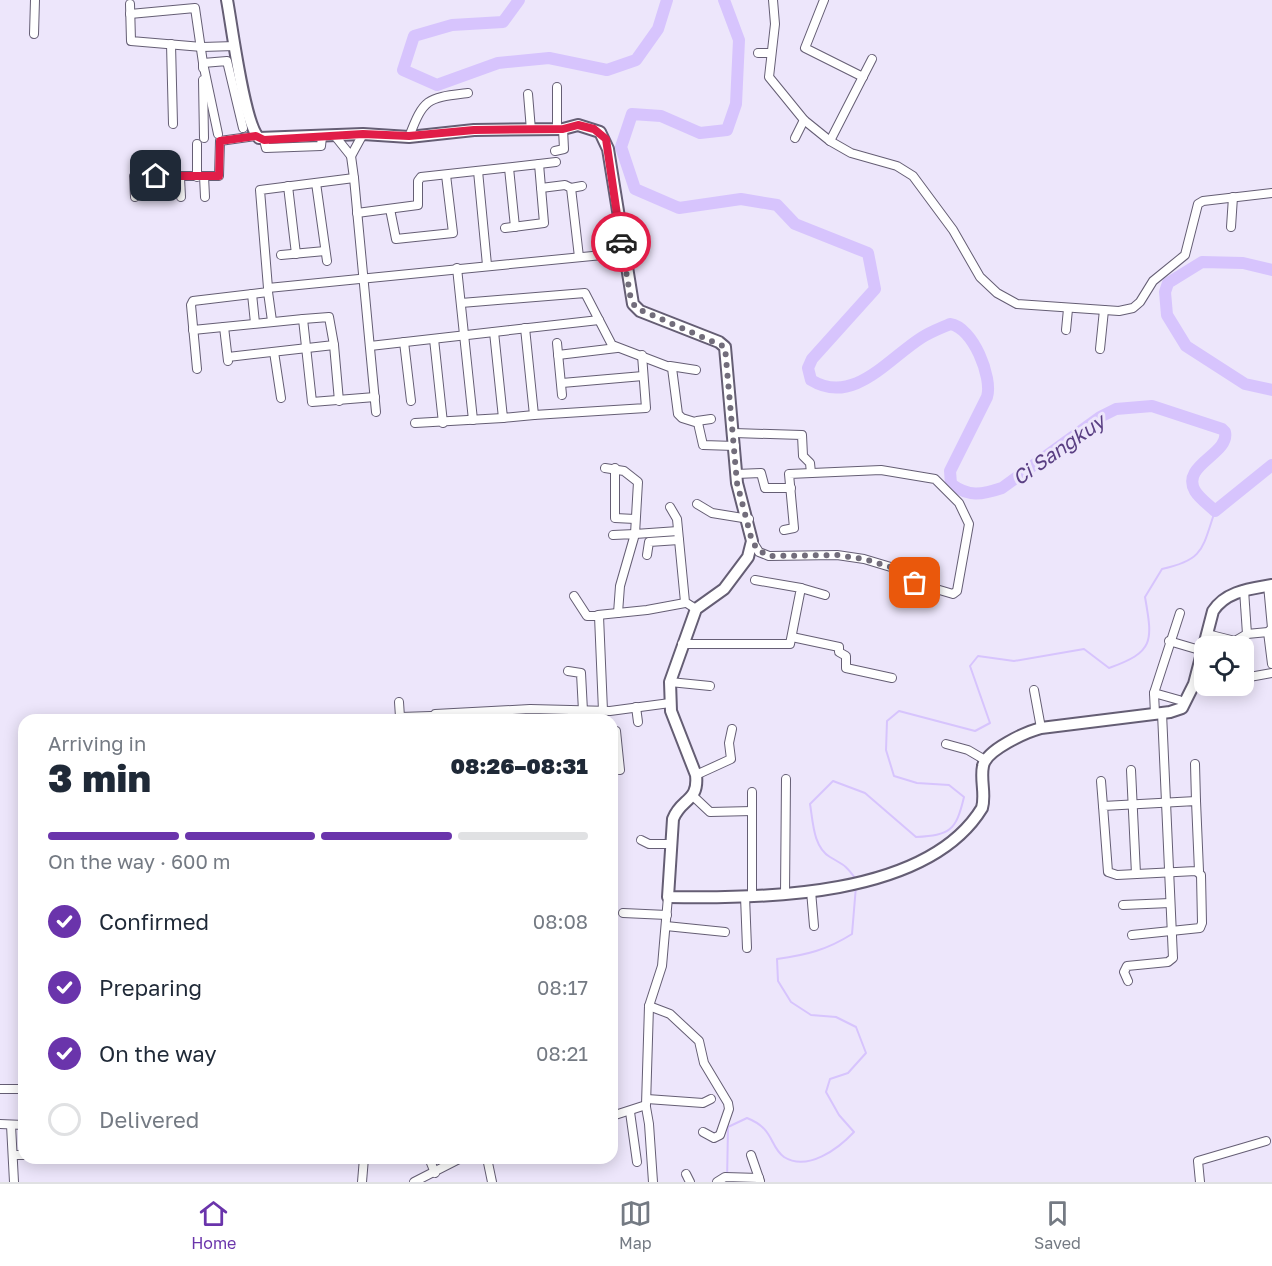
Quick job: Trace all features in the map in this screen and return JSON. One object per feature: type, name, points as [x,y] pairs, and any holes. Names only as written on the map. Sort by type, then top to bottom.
[{"type":"street","points":[[34,34],[35,0]]},
{"type":"street","points":[[227,0],[248,111],[260,138]]},
{"type":"street","points":[[772,0],[776,24],[769,77],[804,120],[830,141],[851,153],[897,166],[913,176],[953,230],[980,277],[1009,301],[1029,307],[1124,311],[1133,308],[1140,302],[1153,280],[1185,255],[1198,204],[1272,193]]},
{"type":"street","points":[[824,0],[805,48],[864,77]]},
{"type":"street","points":[[130,4],[131,41],[202,47],[235,46]]},
{"type":"street","points":[[130,14],[195,8],[202,47],[200,177],[205,197]]},
{"type":"street","points":[[171,44],[173,124]]},
{"type":"street","points":[[758,53],[771,53]]},
{"type":"street","points":[[830,141],[872,59]]},
{"type":"street","points":[[202,63],[227,62],[243,128]]},
{"type":"street","points":[[202,63],[218,134]]},
{"type":"street","points":[[555,151],[564,150],[557,87]]},
{"type":"street","points":[[409,136],[419,111],[424,105],[433,99],[468,93]]},
{"type":"street","points":[[528,94],[531,130]]},
{"type":"street","points":[[795,138],[804,120]]},
{"type":"street","points":[[135,197],[134,176],[180,178],[219,176],[220,141],[363,134],[409,136],[474,130],[560,129],[578,125],[585,126],[600,132],[606,139],[631,300],[636,308],[725,347],[736,474],[749,519],[752,541],[748,557],[724,588],[696,609],[670,682],[670,703],[696,775],[694,794],[675,814],[662,966],[649,1006],[646,1103],[653,1182]]},
{"type":"street","points":[[351,156],[363,134]]},
{"type":"street","points":[[335,136],[351,156],[376,412]]},
{"type":"street","points":[[155,162],[158,196]]},
{"type":"street","points":[[357,213],[418,205],[419,178],[556,162]]},
{"type":"street","points":[[505,228],[544,223],[539,165]]},
{"type":"street","points":[[509,168],[515,227]]},
{"type":"street","points":[[478,171],[487,265]]},
{"type":"street","points":[[390,209],[396,238],[451,234],[453,230],[446,174]]},
{"type":"street","points":[[180,178],[181,197]]},
{"type":"street","points":[[272,321],[259,192],[354,178]]},
{"type":"street","points":[[316,183],[327,261]]},
{"type":"street","points":[[541,188],[565,185],[570,188],[582,186]]},
{"type":"street","points":[[288,186],[296,254]]},
{"type":"street","points":[[570,188],[579,257]]},
{"type":"street","points":[[1231,227],[1233,197]]},
{"type":"street","points":[[281,255],[325,251]]},
{"type":"street","points":[[197,369],[191,305],[193,301],[457,268],[623,253]]},
{"type":"street","points":[[457,268],[473,420]]},
{"type":"street","points":[[461,303],[585,293],[608,340],[619,348],[670,366],[696,370]]},
{"type":"street","points":[[252,294],[255,323]]},
{"type":"street","points":[[1066,330],[1068,309]]},
{"type":"street","points":[[1100,349],[1104,310]]},
{"type":"street","points":[[193,330],[329,317],[339,401]]},
{"type":"street","points":[[303,319],[311,401],[316,403],[375,397]]},
{"type":"street","points":[[370,346],[599,320]]},
{"type":"street","points":[[224,327],[228,359],[334,345]]},
{"type":"street","points":[[525,328],[534,415]]},
{"type":"street","points":[[494,332],[503,418]]},
{"type":"street","points":[[434,339],[443,423]]},
{"type":"street","points":[[404,342],[411,401]]},
{"type":"street","points":[[557,343],[562,395]]},
{"type":"street","points":[[558,355],[619,348]]},
{"type":"street","points":[[274,352],[281,398]]},
{"type":"street","points":[[415,423],[443,423],[645,408],[642,355]]},
{"type":"street","points":[[670,366],[673,371],[678,414],[682,418],[697,421],[711,419]]},
{"type":"street","points":[[562,383],[643,376]]},
{"type":"street","points":[[697,421],[705,447],[735,446]]},
{"type":"street","points":[[734,433],[803,435],[803,456],[810,463],[811,473]]},
{"type":"street","points":[[605,468],[624,471],[638,482],[634,534],[620,586],[618,613]]},
{"type":"street","points":[[615,468],[615,518],[635,519]]},
{"type":"street","points":[[752,541],[765,555],[834,555],[864,559],[914,574],[916,584],[950,594],[956,593],[969,525],[959,503],[935,479],[881,470],[789,474],[794,528],[784,530]]},
{"type":"street","points":[[736,474],[761,473],[764,487],[790,488]]},
{"type":"street","points":[[697,504],[712,513],[749,519]]},
{"type":"street","points":[[670,507],[677,519],[685,603]]},
{"type":"street","points":[[613,535],[679,535]]},
{"type":"street","points":[[647,555],[649,543],[679,535]]},
{"type":"street","points":[[755,580],[801,588],[825,595]]},
{"type":"street","points":[[1213,636],[1207,634],[1213,611],[1220,601],[1244,590],[1270,585],[1272,664]]},
{"type":"street","points":[[682,644],[732,642],[790,644],[801,588]]},
{"type":"street","points":[[1244,590],[1247,634],[1271,630]]},
{"type":"street","points":[[574,596],[587,616],[685,603],[696,609]]},
{"type":"street","points":[[1128,981],[1124,972],[1127,966],[1172,960],[1169,873],[1158,713],[1154,693],[1169,641],[1180,613]]},
{"type":"street","points":[[598,615],[603,711]]},
{"type":"street","points":[[792,638],[839,647],[839,652],[846,656],[846,668],[892,678]]},
{"type":"street","points":[[1169,641],[1194,648]]},
{"type":"street","points":[[568,671],[581,673],[583,711]]},
{"type":"street","points":[[1254,677],[1272,674]]},
{"type":"street","points":[[670,682],[710,686]]},
{"type":"street","points":[[1034,690],[1041,728]]},
{"type":"street","points":[[668,897],[785,894],[865,884],[932,854],[971,822],[984,803],[985,760],[1018,737],[1041,728],[1182,708],[1194,690]]},
{"type":"street","points":[[1154,693],[1179,700]]},
{"type":"street","points":[[399,702],[400,714]]},
{"type":"street","points":[[478,714],[530,709],[603,711],[670,703]]},
{"type":"street","points":[[636,707],[638,722]]},
{"type":"street","points":[[696,775],[731,759],[729,746],[732,729]]},
{"type":"street","points":[[945,744],[968,750],[985,760]]},
{"type":"street","points":[[1132,934],[1172,933],[1196,930],[1201,926],[1195,764]]},
{"type":"street","points":[[618,766],[620,770]]},
{"type":"street","points":[[1131,770],[1136,874]]},
{"type":"street","points":[[785,894],[786,780]]},
{"type":"street","points":[[1101,782],[1107,871],[1117,875],[1199,871]]},
{"type":"street","points":[[747,948],[752,792]]},
{"type":"street","points":[[694,794],[710,812],[752,811]]},
{"type":"street","points":[[1102,806],[1196,801]]},
{"type":"street","points":[[641,840],[649,844],[671,844]]},
{"type":"street","points":[[811,891],[814,926]]},
{"type":"street","points":[[1123,905],[1170,903]]},
{"type":"street","points":[[623,913],[667,915]]},
{"type":"street","points":[[666,926],[725,932]]},
{"type":"street","points":[[649,1006],[670,1014],[699,1041],[704,1063],[728,1103],[729,1109],[720,1135],[714,1138],[703,1132]]},
{"type":"street","points":[[0,1089],[18,1089]]},
{"type":"street","points":[[618,1115],[630,1112],[646,1103],[703,1103],[711,1099]]},
{"type":"street","points":[[630,1112],[637,1162]]},
{"type":"street","points":[[0,1124],[18,1125]]},
{"type":"street","points":[[11,1125],[14,1182]]},
{"type":"street","points":[[1200,1182],[1198,1161],[1266,1141]]},
{"type":"street","points":[[13,1155],[18,1155]]},
{"type":"street","points":[[717,1182],[728,1177],[760,1180],[751,1155]]},
{"type":"street","points":[[362,1182],[364,1164]]},
{"type":"street","points":[[431,1164],[435,1173]]},
{"type":"street","points":[[414,1182],[451,1164]]},
{"type":"street","points":[[488,1164],[492,1182]]},
{"type":"waterway","name":"Ci Sangkuy","points":[[519,0],[503,22],[452,25],[414,36],[403,70],[437,85],[498,63],[549,58],[607,70],[636,60],[658,29],[667,0]]},
{"type":"waterway","name":"Ci Sangkuy","points":[[724,0],[739,40],[736,104],[727,130],[700,133],[661,116],[632,114],[621,147],[635,189],[679,208],[741,199],[777,205],[795,224],[868,253],[875,289],[812,359],[808,368],[811,380],[826,387],[856,384],[928,334],[950,324],[958,327],[973,343],[987,378],[987,397],[950,471],[951,484],[975,494],[1002,488],[1100,417],[1116,409],[1152,406],[1222,429],[1225,432],[1225,440],[1199,467],[1192,482],[1197,494],[1215,511],[1272,465]]},
{"type":"waterway","name":"Ci Sangkuy","points":[[1272,270],[1243,263],[1202,262],[1168,283],[1165,292],[1167,315],[1186,346],[1245,384],[1272,390]]},
{"type":"waterway","points":[[855,878],[846,867],[824,853],[815,833],[810,804],[833,781],[865,793],[916,837],[937,835],[950,829],[958,817],[964,797],[949,785],[917,783],[894,776],[886,750],[887,721],[899,711],[975,731],[990,723],[970,666],[978,656],[1014,661],[1084,649],[1109,668],[1135,656],[1147,643],[1149,635],[1145,597],[1162,569],[1186,561],[1199,551],[1204,544],[1215,511]]},
{"type":"waterway","points":[[727,1182],[728,1127],[747,1118],[756,1122],[767,1132],[779,1153],[793,1161],[803,1162],[822,1156],[832,1151],[854,1132],[839,1115],[826,1092],[830,1079],[848,1073],[866,1053],[856,1027],[836,1017],[811,1015],[791,1002],[778,981],[777,959],[816,951],[852,934],[856,886]]},
{"type":"way so far","points":[[621,242],[631,300],[636,308],[680,329],[719,342],[725,347],[737,483],[748,515],[752,541],[758,550],[769,556],[826,554],[864,559],[914,574],[915,583]]},
{"type":"route","points":[[156,176],[180,178],[219,176],[220,141],[256,136],[264,140],[363,134],[409,136],[474,130],[563,129],[578,125],[600,132],[606,139],[621,242]]}]
